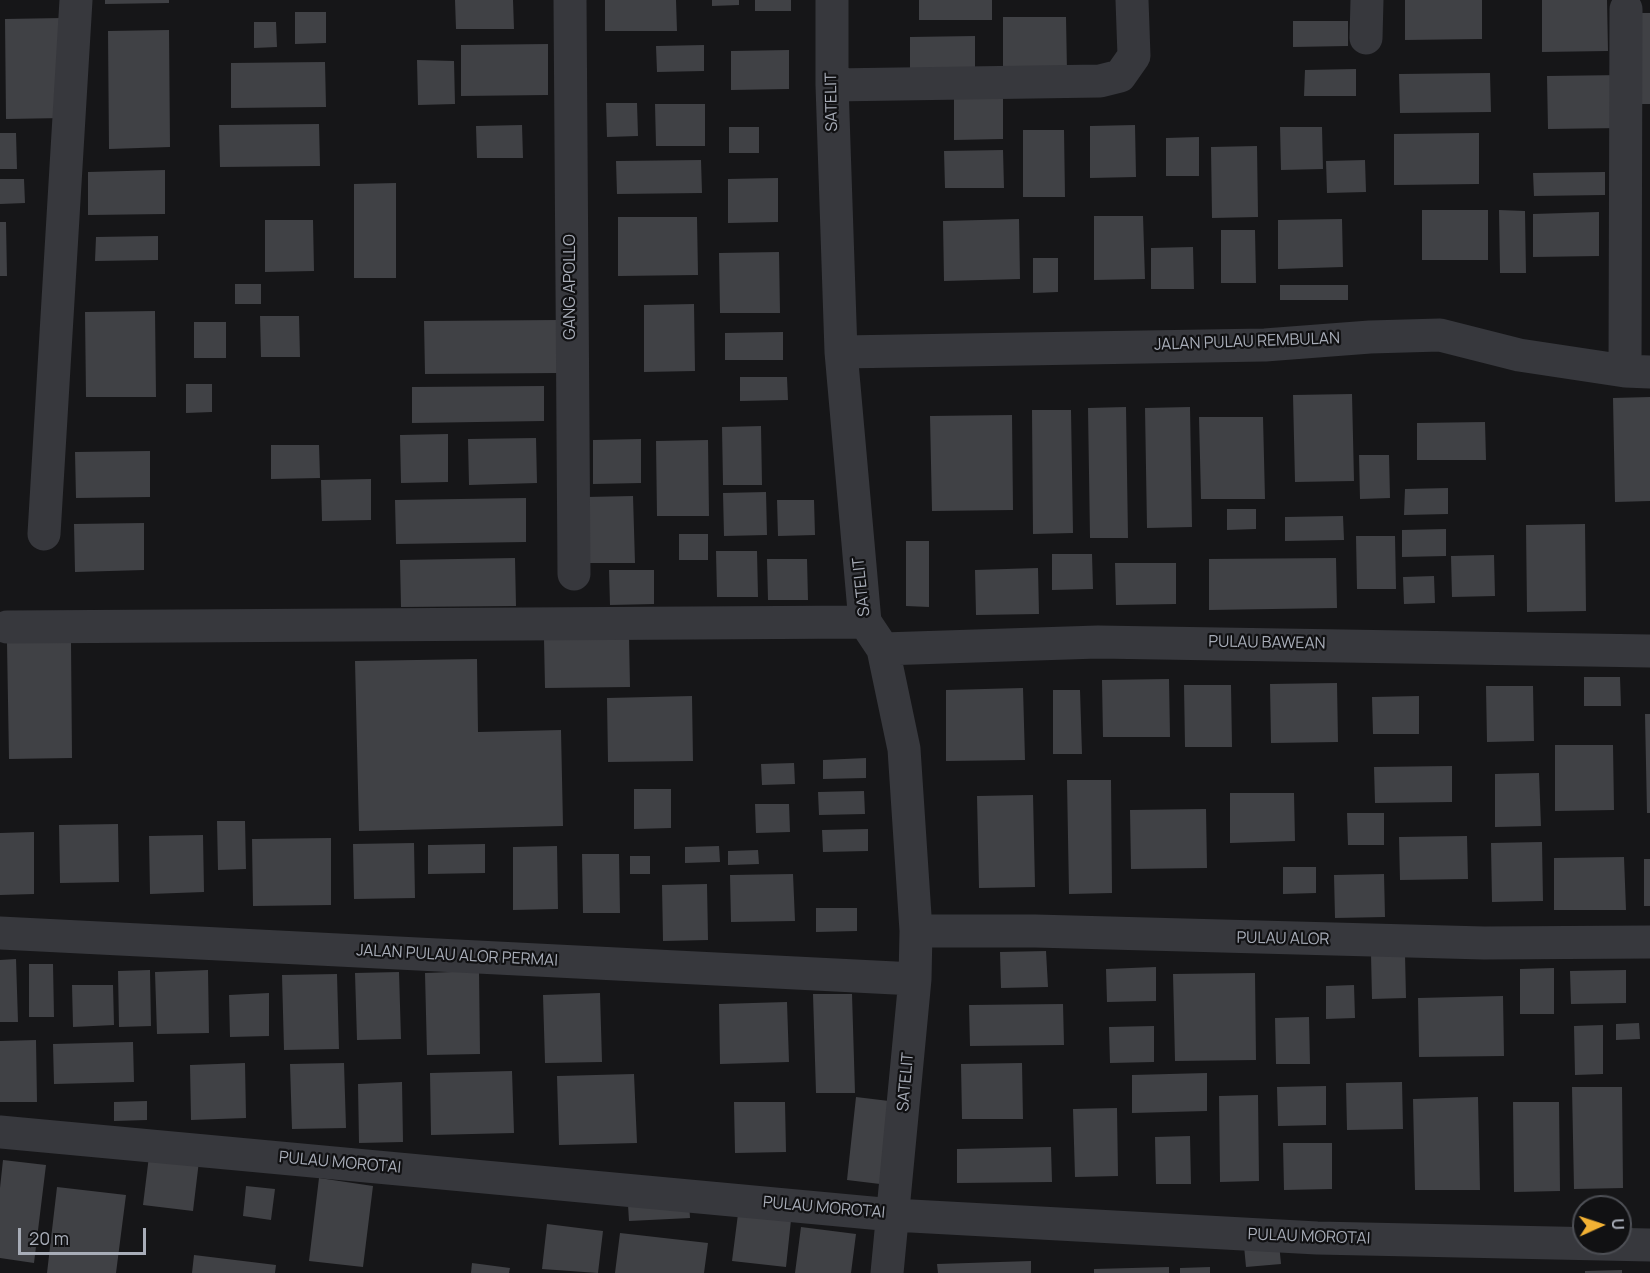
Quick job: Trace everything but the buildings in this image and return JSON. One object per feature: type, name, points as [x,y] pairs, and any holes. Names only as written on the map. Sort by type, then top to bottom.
[{"type":"street","points":[[44,534],[76,0]]},
{"type":"street","name":"GANG APOLLO","points":[[570,0],[574,574]]},
{"type":"street","name":"SATELIT","points":[[832,0],[832,85],[841,352],[865,622],[883,649],[904,749],[916,931],[915,979],[887,1273]]},
{"type":"street","points":[[832,85],[1100,81],[1120,76],[1134,56],[1132,0]]},
{"type":"street","points":[[1366,0],[1366,38]]},
{"type":"street","points":[[1626,9],[1637,371]]},
{"type":"street","name":"JALAN PULAU REMBULAN","points":[[841,352],[1265,345],[1370,336],[1440,335],[1520,355],[1637,371]]},
{"type":"street","points":[[7,627],[865,622]]},
{"type":"street","name":"PULAU BAWEAN","points":[[883,649],[1098,642],[1650,651]]},
{"type":"street","name":"PULAU ALOR","points":[[916,931],[1035,931],[1484,943],[1650,942]]},
{"type":"street","name":"JALAN PULAU ALOR PERMAI","points":[[0,933],[915,979]]},
{"type":"street","name":"PULAU MOROTAI","points":[[0,1132],[893,1215],[1317,1238],[1650,1245]]}]
